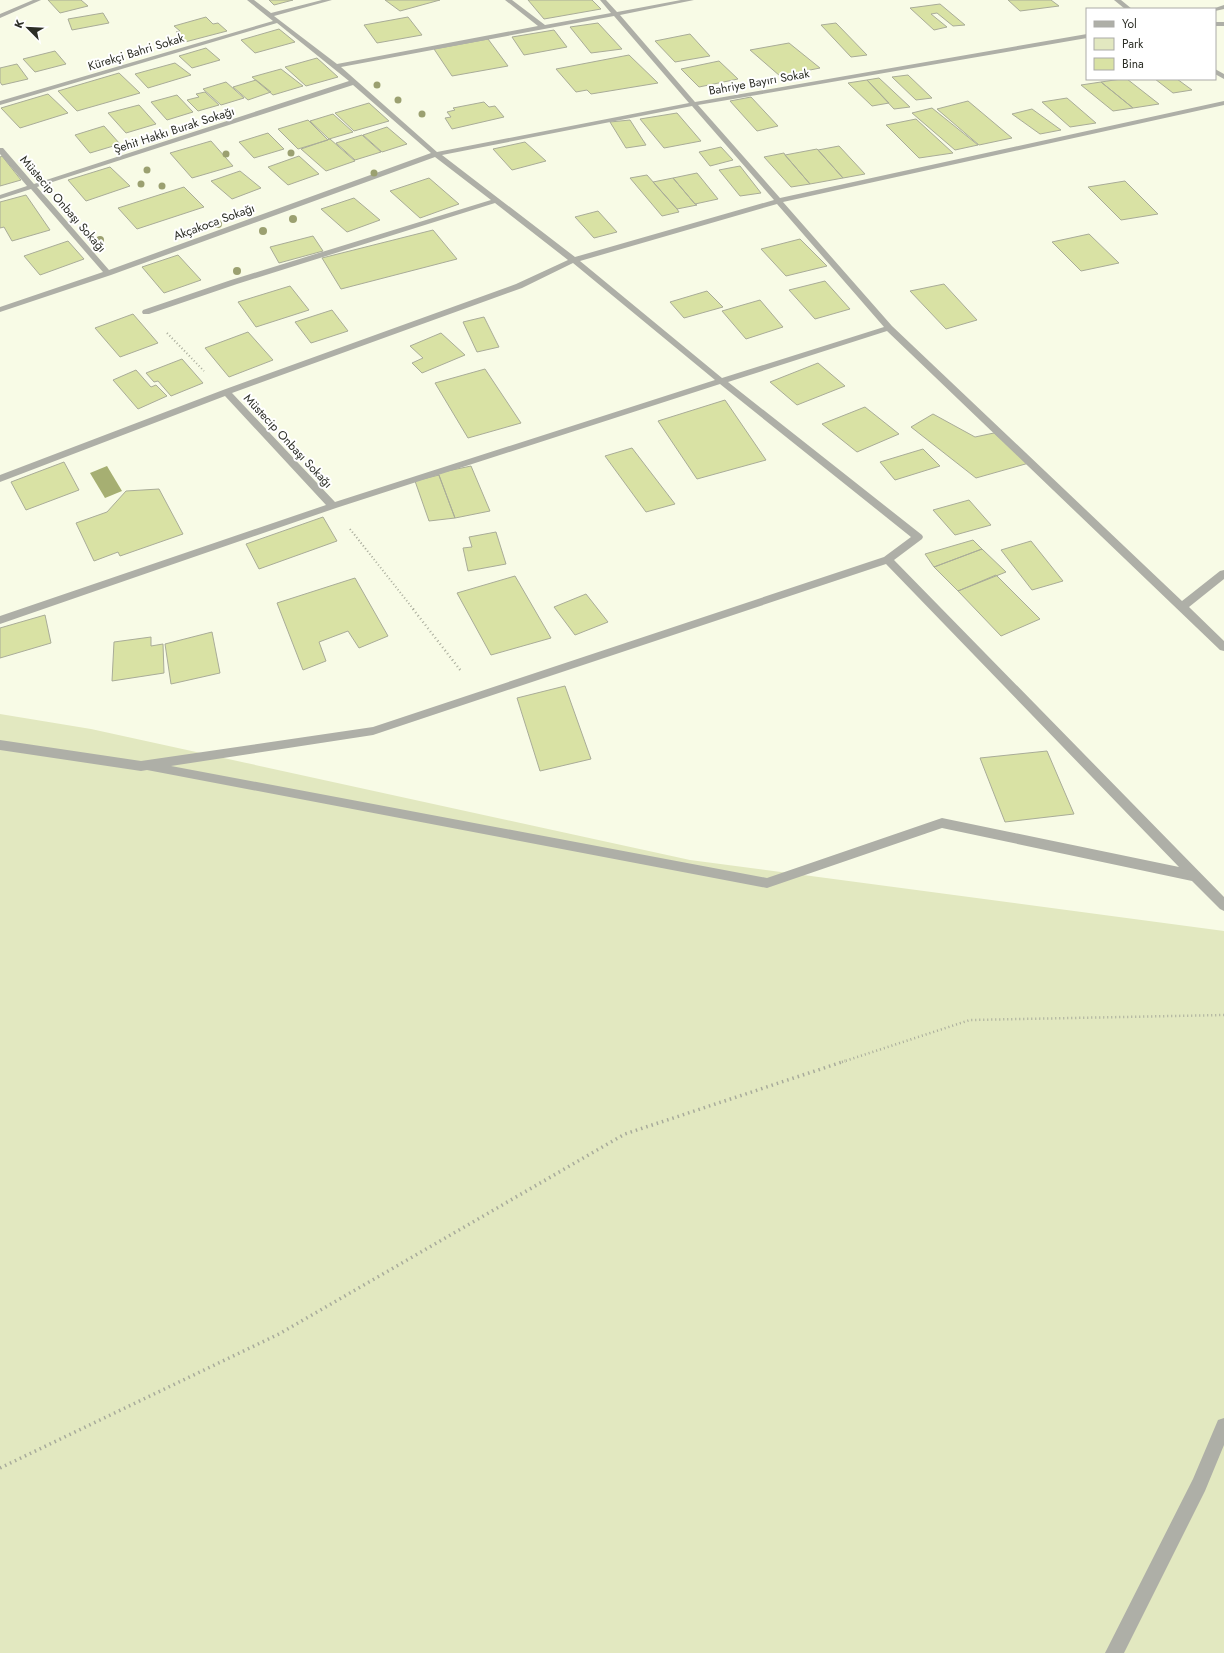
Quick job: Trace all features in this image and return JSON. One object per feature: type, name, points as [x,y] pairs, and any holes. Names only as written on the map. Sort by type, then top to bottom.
[{"type":"street","points":[[0,16],[38,0]]},
{"type":"street","points":[[141,766],[373,731],[888,560],[918,537],[721,380],[574,260],[436,154],[336,66],[250,0]]},
{"type":"street","points":[[270,15],[329,0]]},
{"type":"street","points":[[508,0],[543,27]]},
{"type":"street","points":[[603,0],[616,13],[889,328],[1224,647]]},
{"type":"street","points":[[336,66],[691,0]]},
{"type":"street","points":[[1116,0],[1128,8]]},
{"type":"street","name":"Kürekçi Bahri Sokak","points":[[0,103],[278,21]]},
{"type":"street","name":"Bahriye Bayırı Sokak","points":[[436,154],[694,104],[1086,36]]},
{"type":"street","points":[[1216,72],[1224,78]]},
{"type":"street","name":"Şehit Hakkı Burak Sokağı","points":[[0,197],[354,82]]},
{"type":"street","points":[[0,479],[226,392],[518,286],[574,260],[778,201],[1224,103]]},
{"type":"street","name":"Müstecip Onbaşı Sokağı","points":[[0,150],[108,273]]},
{"type":"street","name":"Akçakoca Sokağı","points":[[0,310],[108,273],[436,154]]},
{"type":"street","points":[[146,312],[234,282],[497,200]]},
{"type":"street","points":[[0,620],[332,506],[721,380],[889,328]]},
{"type":"street","name":"Müstecip Onbaşı Sokağı","points":[[226,392],[332,506]]},
{"type":"street","points":[[888,560],[1224,905]]},
{"type":"street","points":[[1182,607],[1224,574]]},
{"type":"street","points":[[0,745],[141,766],[767,883],[942,823],[1196,876]]},
{"type":"street","points":[[1114,1653],[1199,1485],[1224,1426]]},
{"type":"path","points":[[332,506],[480,695]]},
{"type":"path","points":[[0,1468],[279,1334],[625,1134],[970,1020],[1224,1015]]},
{"type":"green space","points":[[0,714],[91,729],[690,860],[1224,931],[1224,1653],[0,1653]]},
{"type":"shaded area","points":[[107,466],[122,491],[105,498],[90,473]]},
{"type":"building","points":[[48,0],[81,0],[88,6],[60,13]]},
{"type":"building","points":[[269,0],[293,0],[274,5]]},
{"type":"building","points":[[385,0],[440,0],[400,11]]},
{"type":"building","points":[[528,0],[592,0],[601,9],[544,19]]},
{"type":"building","points":[[1008,0],[1051,0],[1059,6],[1020,11]]},
{"type":"building","points":[[940,4],[965,25],[953,26],[937,13],[931,14],[947,27],[934,30],[910,8]]},
{"type":"building","points":[[103,13],[109,23],[72,30],[68,19]]},
{"type":"building","points":[[206,17],[213,24],[218,23],[227,31],[185,42],[176,32],[180,31],[174,26]]},
{"type":"building","points":[[408,17],[422,35],[377,43],[364,25]]},
{"type":"building","points":[[598,23],[622,49],[591,53],[570,27]]},
{"type":"building","points":[[836,23],[867,55],[851,57],[821,25]]},
{"type":"building","points":[[279,29],[295,42],[255,53],[241,40]]},
{"type":"building","points":[[554,30],[567,47],[524,55],[512,37]]},
{"type":"building","points":[[690,34],[710,56],[675,62],[655,41]]},
{"type":"building","points":[[488,39],[508,66],[452,76],[434,49]]},
{"type":"building","points":[[789,43],[820,68],[780,76],[750,50]]},
{"type":"building","points":[[206,48],[220,60],[192,68],[179,56]]},
{"type":"building","points":[[55,51],[66,64],[35,72],[23,59]]},
{"type":"building","points":[[629,55],[658,83],[591,94],[587,90],[576,92],[556,69]]},
{"type":"building","points":[[317,58],[338,77],[306,86],[285,67]]},
{"type":"building","points":[[719,61],[738,79],[699,87],[681,69]]},
{"type":"building","points":[[175,63],[191,75],[148,88],[135,74]]},
{"type":"building","points":[[17,64],[28,79],[2,85],[0,82],[0,68]]},
{"type":"building","points":[[281,69],[303,86],[273,95],[252,77]]},
{"type":"building","points":[[119,73],[140,93],[77,111],[58,91]]},
{"type":"building","points":[[908,75],[932,98],[916,100],[892,77]]},
{"type":"building","points":[[879,78],[910,107],[894,109],[867,80]]},
{"type":"building","points":[[256,80],[271,92],[248,100],[233,87]]},
{"type":"building","points":[[867,80],[889,103],[872,106],[848,83]]},
{"type":"building","points":[[1128,80],[1159,104],[1133,108],[1101,82]]},
{"type":"building","points":[[1156,80],[1178,80],[1192,90],[1173,93]]},
{"type":"building","points":[[226,82],[244,98],[221,105],[203,89]]},
{"type":"building","points":[[1101,82],[1133,108],[1113,111],[1081,85]]},
{"type":"building","points":[[205,92],[219,105],[198,111],[187,100],[199,97],[196,94]]},
{"type":"building","points":[[48,94],[68,113],[20,128],[1,108]]},
{"type":"building","points":[[177,95],[193,112],[167,120],[151,102]]},
{"type":"building","points":[[751,97],[778,126],[757,131],[730,101]]},
{"type":"building","points":[[1067,98],[1096,123],[1070,127],[1042,102]]},
{"type":"building","points":[[968,101],[1012,138],[979,145],[937,109]]},
{"type":"building","points":[[484,102],[489,107],[495,106],[504,117],[452,129],[445,118],[451,117],[447,112],[455,110],[453,108]]},
{"type":"building","points":[[369,103],[389,121],[354,131],[335,113]]},
{"type":"building","points":[[139,105],[156,124],[126,133],[108,113]]},
{"type":"building","points":[[932,108],[978,145],[955,150],[912,113]]},
{"type":"building","points":[[1032,109],[1061,130],[1040,134],[1012,114]]},
{"type":"building","points":[[677,113],[701,141],[664,148],[640,119]]},
{"type":"building","points":[[333,114],[353,132],[329,139],[310,121]]},
{"type":"building","points":[[916,119],[953,153],[919,158],[886,125]]},
{"type":"building","points":[[308,120],[328,140],[298,149],[278,129]]},
{"type":"building","points":[[630,120],[646,145],[626,148],[610,122]]},
{"type":"building","points":[[104,126],[120,144],[90,153],[75,135]]},
{"type":"building","points":[[387,127],[407,144],[382,152],[363,135]]},
{"type":"building","points":[[268,133],[284,149],[254,158],[239,142]]},
{"type":"building","points":[[362,135],[381,152],[355,160],[336,143]]},
{"type":"building","points":[[330,139],[355,161],[326,171],[301,149]]},
{"type":"building","points":[[211,141],[233,166],[192,178],[170,153]]},
{"type":"building","points":[[525,142],[546,161],[512,170],[493,149]]},
{"type":"building","points":[[839,146],[865,174],[843,178],[818,150]]},
{"type":"building","points":[[721,147],[733,160],[710,166],[699,152]]},
{"type":"building","points":[[817,149],[843,178],[810,184],[785,155]]},
{"type":"building","points":[[784,153],[810,184],[791,187],[764,157]]},
{"type":"building","points":[[2,156],[21,180],[0,186],[0,157]]},
{"type":"building","points":[[299,156],[319,174],[288,185],[268,167]]},
{"type":"building","points":[[740,166],[761,193],[740,196],[719,170]]},
{"type":"building","points":[[110,167],[130,186],[86,201],[68,180]]},
{"type":"building","points":[[240,171],[261,188],[232,199],[211,181]]},
{"type":"building","points":[[697,173],[718,199],[695,204],[673,178]]},
{"type":"building","points":[[647,175],[679,212],[662,216],[630,178]]},
{"type":"building","points":[[429,178],[459,204],[420,218],[390,191]]},
{"type":"building","points":[[673,178],[697,205],[677,209],[653,182]]},
{"type":"building","points":[[1125,181],[1158,214],[1121,220],[1088,187]]},
{"type":"building","points":[[184,187],[204,207],[137,229],[118,208]]},
{"type":"building","points":[[26,195],[50,230],[12,241],[4,227],[0,228],[0,202]]},
{"type":"building","points":[[354,198],[380,220],[347,232],[321,209]]},
{"type":"building","points":[[598,211],[617,232],[594,238],[575,217]]},
{"type":"building","points":[[433,230],[457,259],[341,289],[322,258]]},
{"type":"building","points":[[1089,234],[1119,263],[1081,271],[1052,242]]},
{"type":"building","points":[[313,236],[323,251],[279,263],[270,247]]},
{"type":"building","points":[[800,239],[827,266],[786,276],[761,249]]},
{"type":"building","points":[[68,241],[84,259],[40,275],[24,256]]},
{"type":"building","points":[[178,255],[201,280],[164,293],[142,267]]},
{"type":"building","points":[[825,281],[850,309],[815,319],[789,290]]},
{"type":"building","points":[[944,284],[977,320],[946,329],[910,291]]},
{"type":"building","points":[[290,286],[309,310],[256,327],[238,302]]},
{"type":"building","points":[[707,291],[723,307],[684,318],[670,302]]},
{"type":"building","points":[[760,300],[783,327],[746,339],[722,311]]},
{"type":"building","points":[[332,310],[348,331],[311,343],[295,322]]},
{"type":"building","points":[[133,314],[158,343],[120,357],[95,328]]},
{"type":"building","points":[[484,317],[499,347],[477,352],[463,322]]},
{"type":"building","points":[[248,332],[273,360],[229,377],[205,348]]},
{"type":"building","points":[[441,333],[465,355],[422,373],[412,363],[423,358],[410,346]]},
{"type":"building","points":[[182,359],[203,383],[171,396],[158,381],[154,382],[146,373]]},
{"type":"building","points":[[818,363],[845,386],[797,405],[770,382]]},
{"type":"building","points":[[485,369],[521,423],[468,438],[435,383]]},
{"type":"building","points":[[136,370],[151,387],[156,385],[167,396],[138,409],[113,380]]},
{"type":"building","points":[[725,400],[766,460],[697,479],[658,421]]},
{"type":"building","points":[[865,407],[899,434],[857,452],[822,424]]},
{"type":"building","points":[[933,414],[975,437],[994,433],[1029,463],[976,478],[911,427]]},
{"type":"building","points":[[632,448],[675,504],[646,512],[605,456]]},
{"type":"building","points":[[923,449],[940,466],[895,480],[880,462]]},
{"type":"building","points":[[64,462],[79,490],[26,510],[11,482]]},
{"type":"building","points":[[471,466],[490,511],[455,518],[438,473]]},
{"type":"building","points":[[439,475],[455,518],[429,521],[415,481]]},
{"type":"building","points":[[159,489],[183,534],[120,556],[118,552],[94,561],[76,523],[107,512],[126,491]]},
{"type":"building","points":[[969,500],[991,525],[955,535],[933,510]]},
{"type":"building","points":[[323,517],[337,541],[259,569],[246,544]]},
{"type":"building","points":[[496,532],[506,564],[468,571],[463,548],[472,547],[469,537]]},
{"type":"building","points":[[973,540],[982,549],[934,567],[925,554]]},
{"type":"building","points":[[1031,541],[1063,581],[1032,590],[1001,550]]},
{"type":"building","points":[[982,549],[1006,572],[958,591],[934,567]]},
{"type":"building","points":[[996,575],[1040,619],[1001,636],[958,591]]},
{"type":"building","points":[[515,576],[551,638],[491,655],[457,593]]},
{"type":"building","points":[[355,578],[388,636],[359,648],[348,631],[319,642],[326,661],[303,670],[277,603]]},
{"type":"building","points":[[586,594],[608,622],[575,635],[554,607]]},
{"type":"building","points":[[45,615],[51,643],[0,658],[0,628]]},
{"type":"building","points":[[212,632],[220,673],[171,684],[165,644]]},
{"type":"building","points":[[151,637],[151,646],[163,644],[164,673],[112,681],[114,642]]},
{"type":"building","points":[[565,686],[591,759],[540,771],[517,698]]},
{"type":"building","points":[[1047,751],[1074,814],[1005,822],[980,758]]}]
